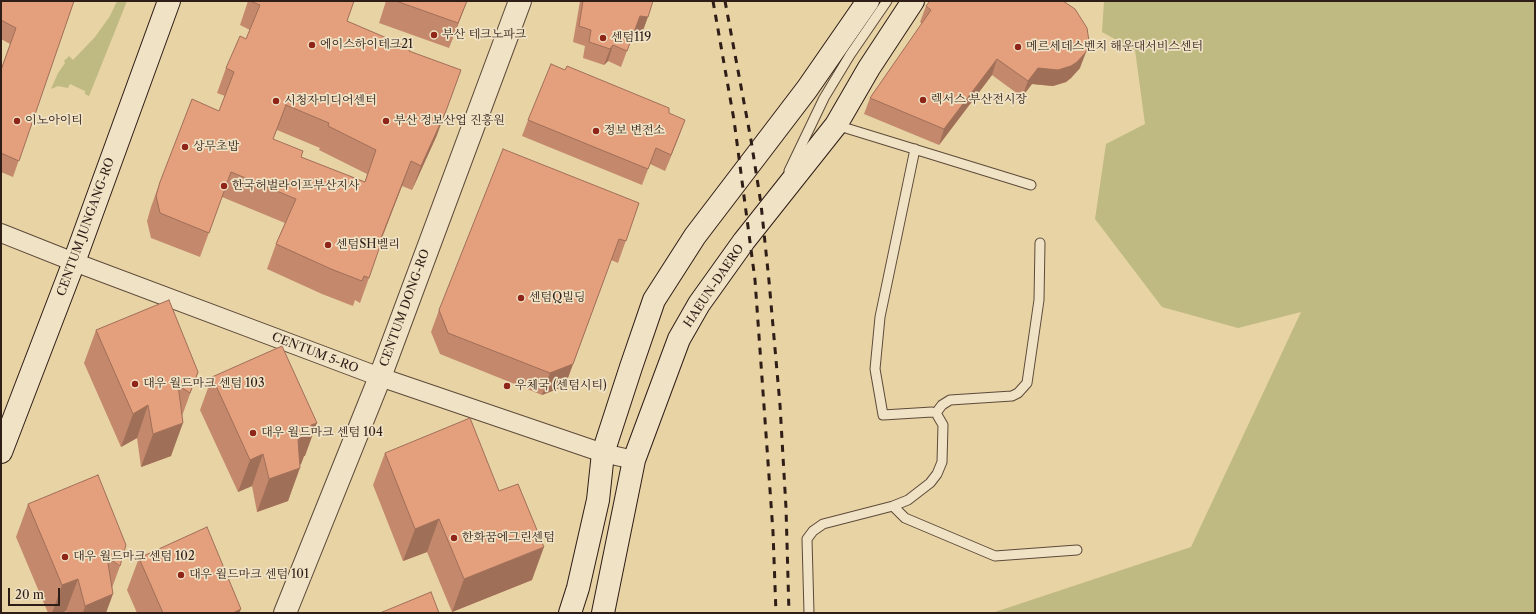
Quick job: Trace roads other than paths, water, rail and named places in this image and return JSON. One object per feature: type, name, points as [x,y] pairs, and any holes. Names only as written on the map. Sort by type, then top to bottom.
[{"type":"main road","name":"CENTUM JUNGANG-RO","points":[[1,452],[74,262],[169,1]]},
{"type":"main road","name":"CENTUM DONG-RO","points":[[285,613],[380,377],[520,1]]},
{"type":"main road","points":[[570,613],[578,588],[598,500],[603,453],[630,367],[654,300],[695,236],[807,89],[868,1]]},
{"type":"main road","name":"HAEUN-DAERO","points":[[603,613],[634,460],[679,339],[699,304],[744,241],[836,125],[869,68],[913,1]]},
{"type":"street","name":"CENTUM 5-RO","points":[[1,233],[380,377],[603,453],[634,460]]},
{"type":"lane","points":[[773,205],[824,98],[850,55],[887,1]]},
{"type":"lane","points":[[836,125],[1031,185]]},
{"type":"lane","points":[[915,149],[880,317],[875,369],[883,415],[936,413]]},
{"type":"lane","points":[[936,413],[942,405],[950,400],[1012,396],[1018,393],[1026,383],[1039,300],[1040,243]]},
{"type":"lane","points":[[809,613],[807,539],[813,531],[823,524],[893,506],[908,500],[930,483],[937,474],[942,462],[943,425],[936,413]]},
{"type":"lane","points":[[893,506],[905,518],[995,556],[1078,550]]},
{"type":"lane","points":[[576,613],[578,588]]},
{"type":"railway","points":[[713,1],[734,120],[755,280],[773,532],[776,613]]},
{"type":"railway","points":[[725,1],[751,140],[761,204],[780,405],[786,508],[789,613]]},
{"type":"place","name":"부산 테크노파크","points":[[434,35]]},
{"type":"place","name":"센텀119","points":[[603,38]]},
{"type":"place","name":"에이스하이테크21","points":[[312,45]]},
{"type":"place","name":"메르세데스벤치 해운대서비스센터","points":[[1018,47]]},
{"type":"place","name":"렉서스 부산전시장","points":[[923,100]]},
{"type":"place","name":"시청자미디어센터","points":[[276,101]]},
{"type":"place","name":"이노아이티","points":[[17,121]]},
{"type":"place","name":"부산 정보산업 진흥원","points":[[386,121]]},
{"type":"place","name":"정보 변전소","points":[[596,131]]},
{"type":"place","name":"상무초밥","points":[[185,147]]},
{"type":"place","name":"한국허벌라이프부산지사","points":[[224,186]]},
{"type":"place","name":"센텀SH벨리","points":[[328,245]]},
{"type":"place","name":"센텀Q빌딩","points":[[521,298]]},
{"type":"place","name":"대우 월드마크 센텀 103","points":[[135,384]]},
{"type":"place","name":"우체국 (센텀시티)","points":[[507,386]]},
{"type":"place","name":"대우 월드마크 센텀 104","points":[[253,433]]},
{"type":"place","name":"한화꿈에그린센텀","points":[[454,538]]},
{"type":"place","name":"대우 월드마크 센텀 102","points":[[65,557]]},
{"type":"place","name":"대우 월드마크 센텀 101","points":[[181,575]]}]
